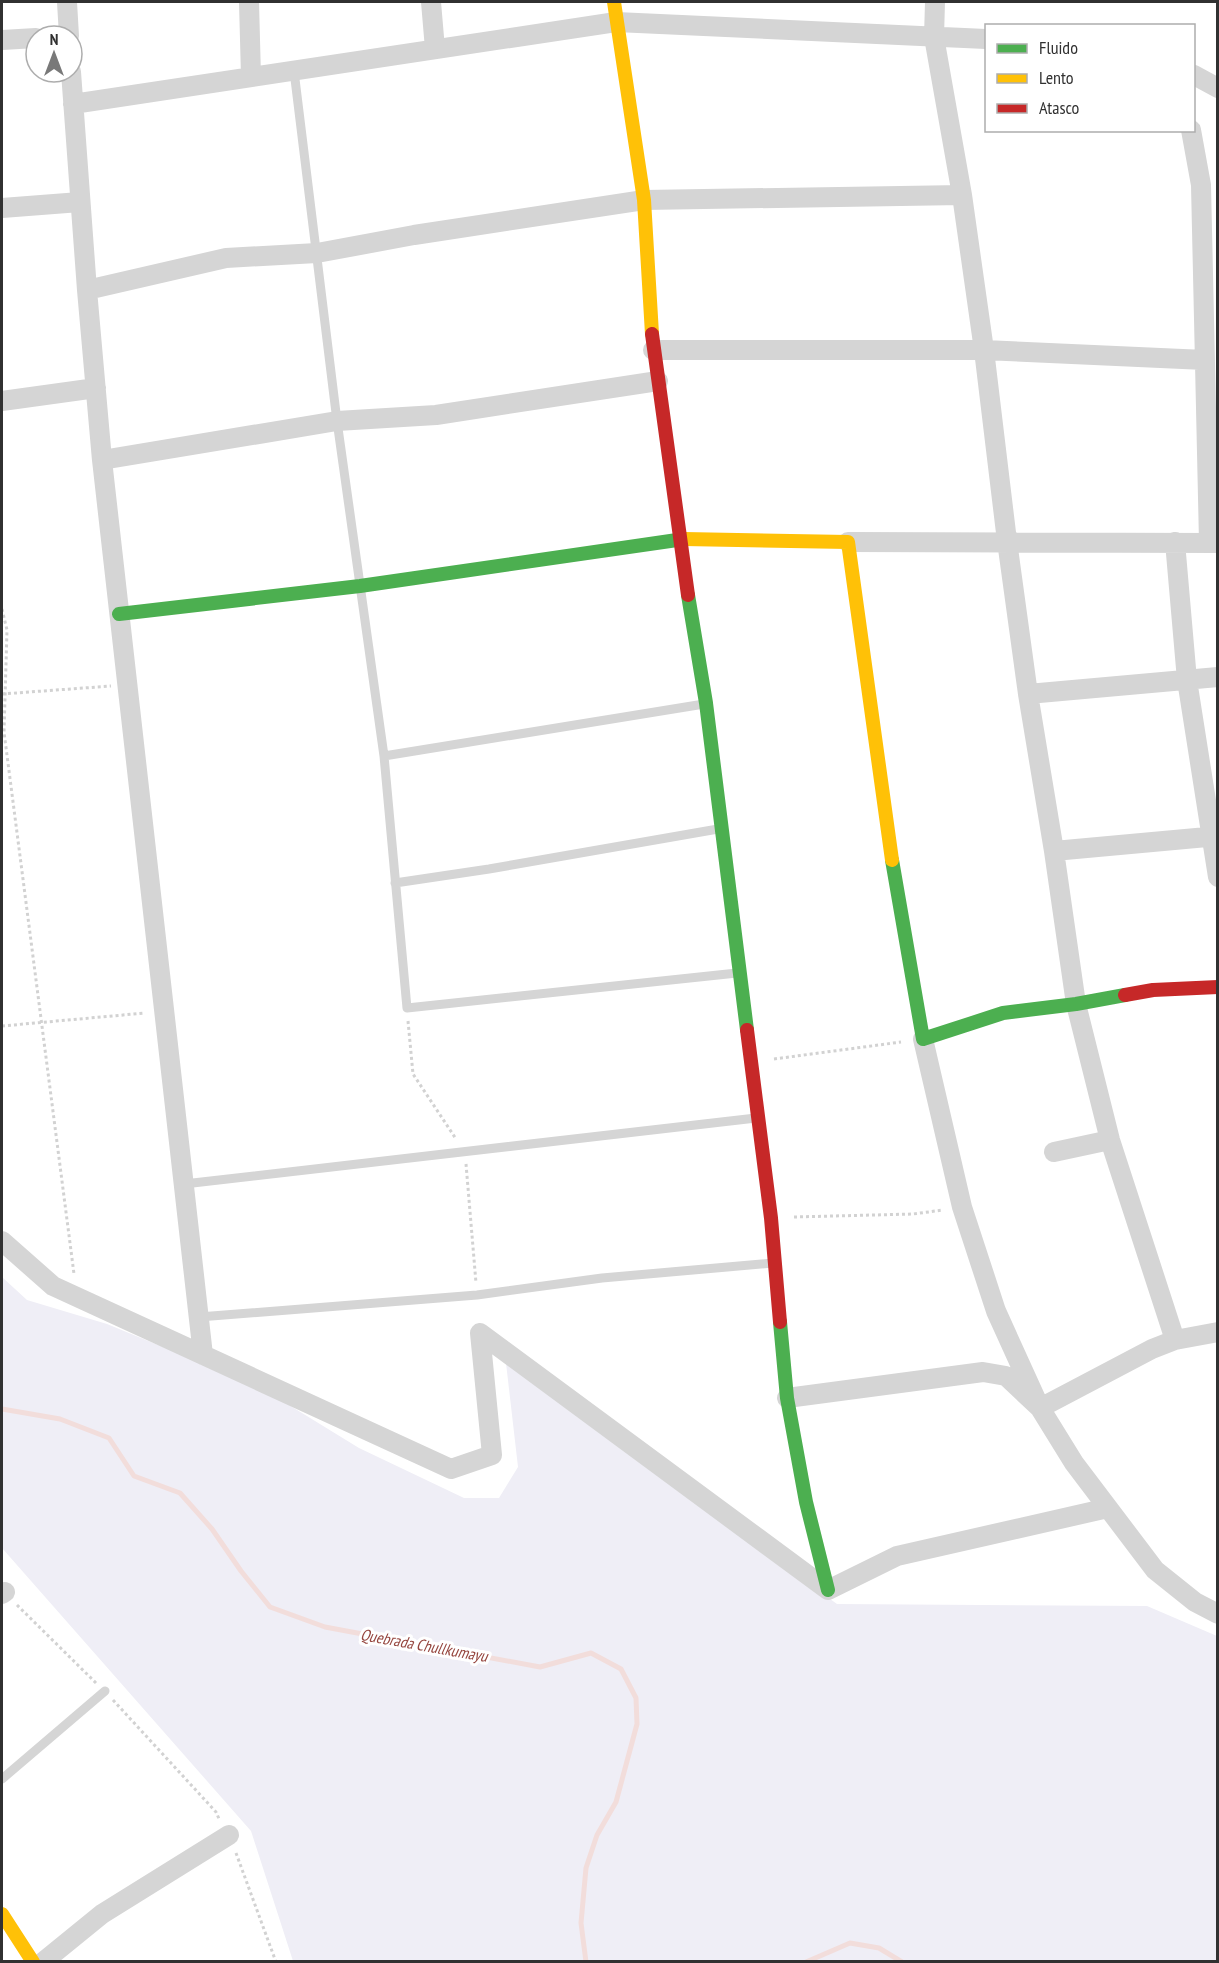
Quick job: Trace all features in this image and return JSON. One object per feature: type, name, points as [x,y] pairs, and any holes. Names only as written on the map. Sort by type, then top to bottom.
[{"type":"street","points":[[67,2],[68,24]]},
{"type":"street","points":[[249,2],[251,77]]},
{"type":"street","points":[[431,2],[435,49]]},
{"type":"street","points":[[614,2],[645,200],[653,350],[679,539],[706,703],[771,1218],[787,1398],[806,1502],[828,1590]]},
{"type":"street","points":[[935,2],[934,37],[962,195],[1028,694],[1076,1004],[1110,1140],[1175,1340]]},
{"type":"street","points":[[72,104],[616,22],[985,39]]},
{"type":"street","points":[[2,40],[24,39]]},
{"type":"street","points":[[1195,76],[1218,88]]},
{"type":"street","points":[[71,84],[102,460],[203,1355]]},
{"type":"street","points":[[120,614],[360,586],[679,539],[848,542],[1214,542],[1205,360],[1201,185],[1191,132]]},
{"type":"street","points":[[87,290],[226,258],[317,253],[414,235],[645,200],[962,195]]},
{"type":"street","points":[[2,208],[80,202]]},
{"type":"street","points":[[653,350],[984,350],[1205,360]]},
{"type":"street","points":[[102,460],[337,421],[436,415],[658,381]]},
{"type":"street","points":[[2,401],[96,388]]},
{"type":"street","points":[[848,542],[888,835],[923,1039],[962,1207],[996,1311],[1041,1408],[1074,1463],[1155,1570],[1195,1602],[1218,1614]]},
{"type":"street","points":[[1175,542],[1187,680],[1214,836],[1218,877]]},
{"type":"street","points":[[1028,694],[1218,677]]},
{"type":"street","points":[[1054,851],[1214,836]]},
{"type":"street","points":[[923,1039],[1003,1013],[1076,1004],[1153,990],[1218,987]]},
{"type":"street","points":[[1054,1152],[1110,1140]]},
{"type":"street","points":[[2,1240],[53,1286],[451,1469],[492,1455],[480,1333],[828,1590]]},
{"type":"street","points":[[1041,1408],[1152,1349],[1175,1340],[1218,1332]]},
{"type":"street","points":[[787,1398],[983,1372],[1006,1376],[1041,1408]]},
{"type":"street","points":[[828,1590],[897,1556],[1108,1508]]},
{"type":"street","points":[[44,1962],[102,1914],[229,1835]]},
{"type":"street","points":[[2,1914],[33,1962]]},
{"type":"lane","points":[[294,70],[337,421],[384,756],[407,1008],[740,973]]},
{"type":"lane","points":[[384,756],[706,703]]},
{"type":"lane","points":[[395,883],[489,869],[720,828]]},
{"type":"lane","points":[[184,1184],[758,1117]]},
{"type":"lane","points":[[199,1317],[477,1295],[602,1278],[775,1263]]},
{"type":"lane","points":[[2,1779],[105,1691]]},
{"type":"path","points":[[2,609],[7,630],[3,694],[4,732],[77,1297]]},
{"type":"path","points":[[3,694],[127,685]]},
{"type":"path","points":[[407,1008],[413,1074],[464,1151],[477,1295]]},
{"type":"path","points":[[2,1026],[164,1011]]},
{"type":"path","points":[[751,1062],[923,1039]]},
{"type":"path","points":[[771,1218],[913,1214],[962,1207]]},
{"type":"path","points":[[3,1593],[105,1691],[216,1812],[229,1835],[276,1962]]},
{"type":"shaded area","points":[[2,1277],[27,1300],[107,1324],[258,1386],[359,1448],[464,1498],[499,1498],[518,1467],[506,1363],[837,1604],[1147,1606],[1217,1636],[1217,1961],[293,1961],[251,1831],[2,1548]]},
{"type":"waterway","name":"Quebrada Chullkumayu","points":[[2,1409],[60,1419],[109,1438],[134,1476],[180,1493],[212,1529],[270,1607],[325,1627],[540,1667],[591,1653],[621,1669],[636,1698],[637,1724],[616,1802],[597,1835],[586,1868],[581,1923],[586,1962]]},
{"type":"waterway","name":"Quebrada Chullkumayu","points":[[806,1962],[850,1943],[879,1948],[902,1962]]},
{"type":"traffic: fast","points":[[119,614],[360,586],[684,539]]},
{"type":"traffic: fast","points":[[688,595],[706,703],[747,1030]]},
{"type":"traffic: fast","points":[[892,860],[923,1039],[1003,1013],[1125,995]]},
{"type":"traffic: fast","points":[[780,1322],[787,1398],[806,1502],[828,1590]]},
{"type":"traffic: slow","points":[[614,2],[644,200],[652,334]]},
{"type":"traffic: slow","points":[[684,539],[848,542],[892,860]]},
{"type":"traffic: slow","points":[[2,1914],[33,1962]]},
{"type":"traffic: jam","points":[[652,334],[688,595]]},
{"type":"traffic: jam","points":[[1125,995],[1153,990],[1218,987]]},
{"type":"traffic: jam","points":[[747,1030],[771,1218],[780,1322]]}]
